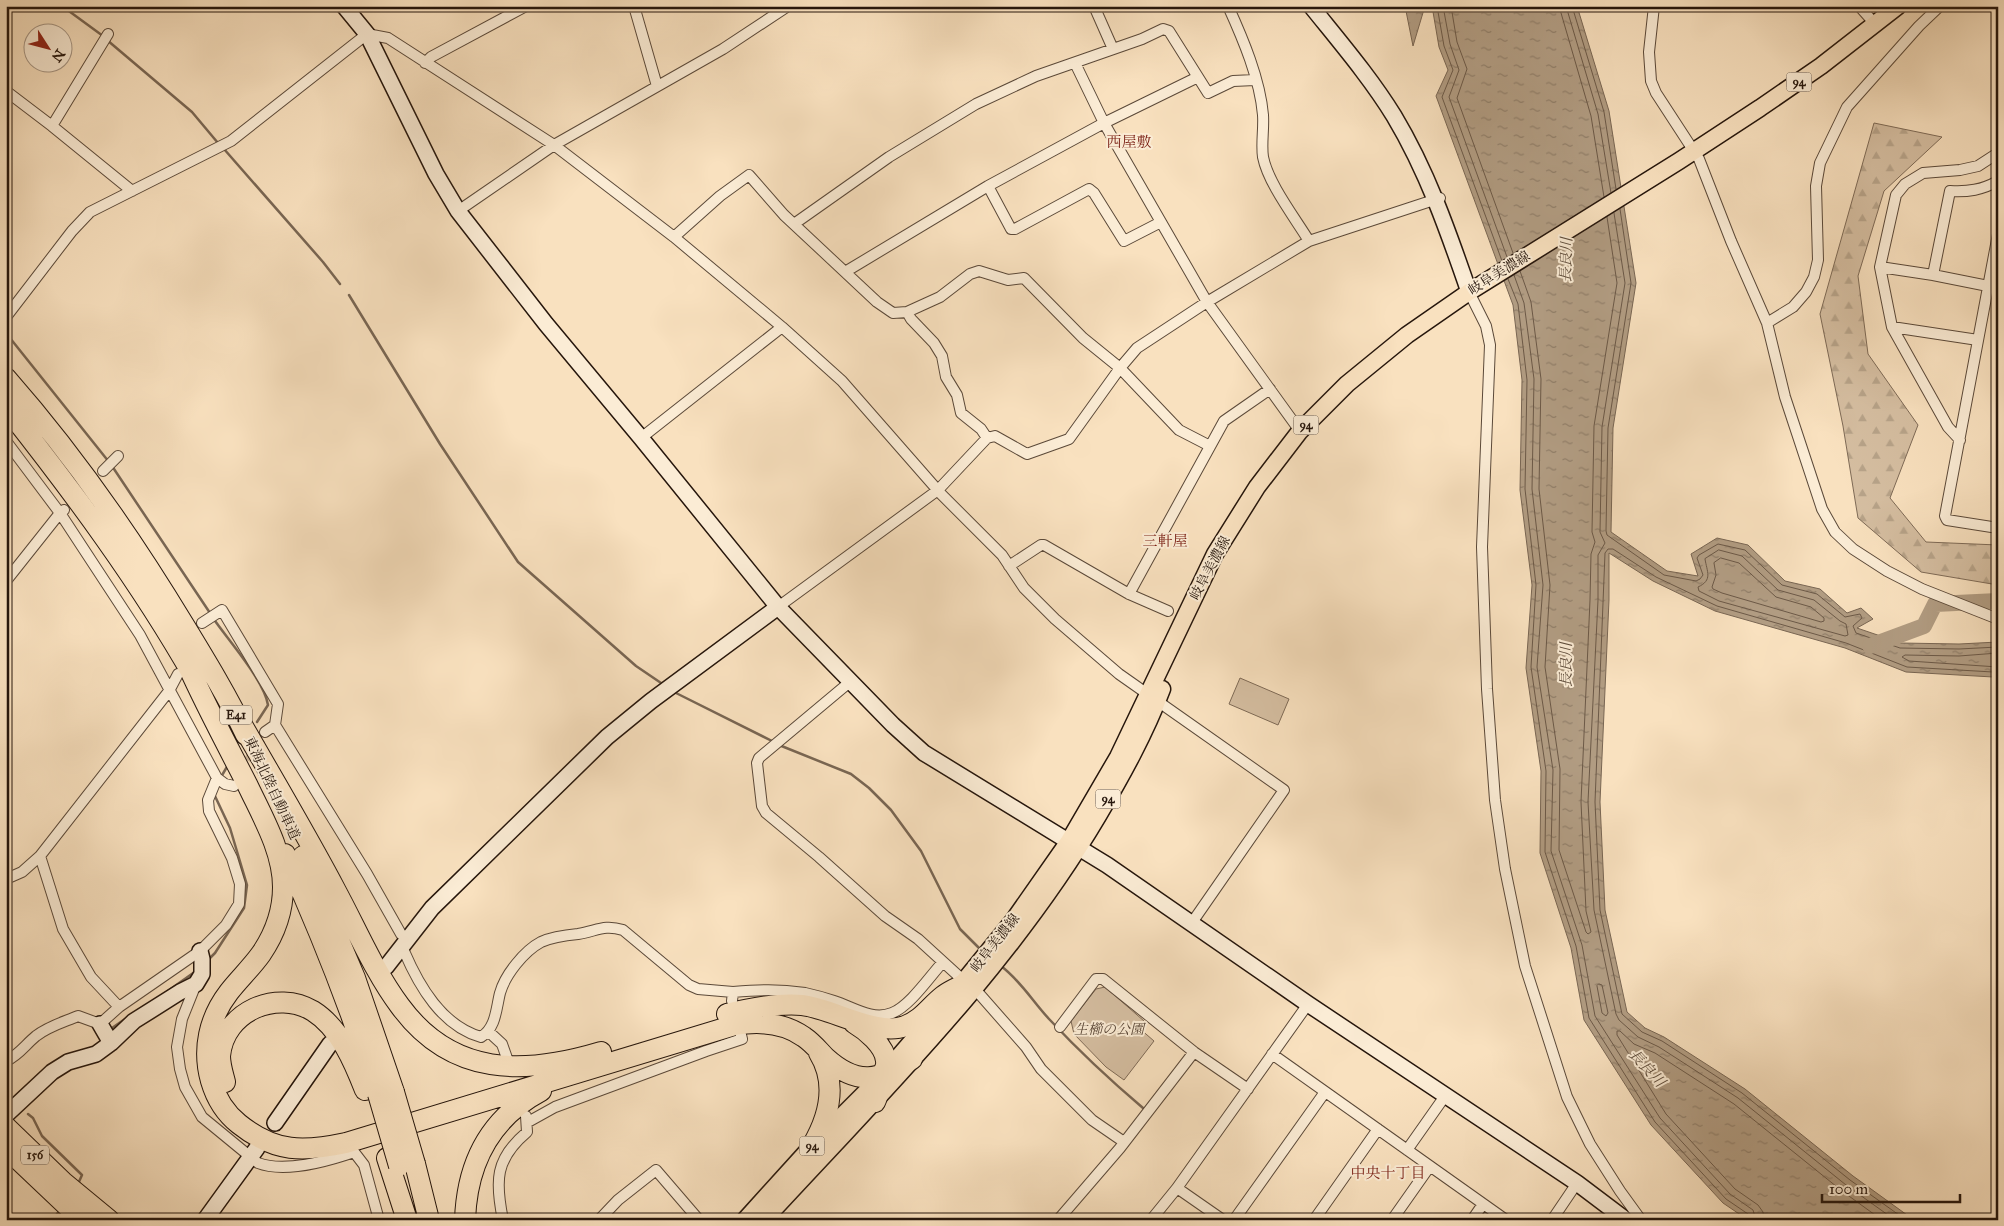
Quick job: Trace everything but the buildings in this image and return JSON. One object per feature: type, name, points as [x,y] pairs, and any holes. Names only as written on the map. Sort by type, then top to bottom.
[{"type":"highway","name":"東海北陸自動車道","points":[[6,378],[62,448],[156,579],[241,723],[333,922],[368,1014],[380,1095]]},
{"type":"highway","name":"東海北陸自動車道","points":[[6,407],[97,528],[142,592],[183,670],[228,735],[264,807],[319,929],[380,1095],[414,1220]]},
{"type":"highway","points":[[183,670],[273,841],[280,865],[283,886],[282,904],[270,938],[260,955],[228,993],[217,1011],[209,1030],[206,1050],[208,1071],[214,1091],[223,1107],[234,1120],[248,1131],[266,1141],[285,1147],[305,1150],[365,1138],[591,1062],[726,1014],[766,1006],[804,1005],[876,1026],[892,1029],[903,1027],[916,1022],[943,996],[966,985]]},
{"type":"highway","points":[[241,723],[330,880],[386,985],[400,1006],[422,1032],[458,1056],[495,1066],[541,1066],[591,1062]]},
{"type":"highway","points":[[406,1220],[400,1163],[380,1095],[358,1073],[336,1033],[326,1021],[313,1011],[300,1005],[284,1002],[268,1003],[254,1008],[241,1016],[230,1029],[223,1042],[220,1057],[222,1073],[234,1101],[247,1115],[275,1132],[307,1138],[326,1136],[362,1127],[591,1062],[753,1022],[766,1022],[794,1030],[813,1043],[836,1066],[857,1077],[882,1076],[912,1060]]},
{"type":"highway","points":[[846,1018],[859,1026],[882,1048],[886,1060],[886,1068],[875,1102]]},
{"type":"highway","points":[[812,1146],[823,1128],[828,1114],[830,1084],[822,1057],[813,1043]]},
{"type":"highway","points":[[465,1220],[469,1180],[485,1142],[498,1126],[527,1098],[591,1062]]},
{"type":"highway","name":"156","points":[[6,1128],[70,1201]]},
{"type":"highway","name":"156","points":[[6,1148],[70,1201],[108,1220]]},
{"type":"highway","name":"東海北陸自動車道","points":[[400,1163],[429,1220]]},
{"type":"main road","name":"岐阜美濃線","points":[[746,1220],[812,1146],[882,1076],[991,958],[1024,928],[1074,845],[1137,747],[1152,698],[1182,622],[1215,554],[1257,487],[1300,431],[1347,384],[1407,334],[1487,280],[1679,161],[1821,66],[1898,6]]},
{"type":"main road","name":"岐阜美濃線","points":[[764,1220],[912,1060],[966,985]]},
{"type":"street","points":[[425,63],[431,57],[526,6]]},
{"type":"street","points":[[634,6],[658,86]]},
{"type":"street","points":[[458,211],[554,146],[723,49],[788,6]]},
{"type":"street","points":[[1094,6],[1113,49]]},
{"type":"street","points":[[1228,6],[1244,41],[1263,113],[1263,156],[1270,176],[1309,241]]},
{"type":"street","points":[[1311,6],[1393,115],[1439,199],[1469,292],[1486,326],[1490,345],[1482,547],[1488,698],[1495,800],[1505,869],[1525,966],[1567,1097],[1590,1144],[1620,1192],[1641,1220]]},
{"type":"street","points":[[1654,6],[1649,52],[1651,81],[1656,93],[1694,150],[1767,323],[1785,397],[1822,509],[1835,532],[1853,550],[1887,571],[1926,590],[1994,617]]},
{"type":"street","points":[[1859,6],[1876,25]]},
{"type":"street","points":[[1767,323],[1793,307],[1806,292],[1814,277],[1818,260],[1816,186],[1820,163],[1847,107],[1919,26],[1940,6]]},
{"type":"street","points":[[346,7],[367,34],[436,174],[458,211],[546,324],[778,607],[851,683],[924,753],[1074,845],[1577,1183],[1626,1220]]},
{"type":"street","points":[[794,224],[889,157],[976,104],[1036,76],[1163,29],[1169,31],[1208,93],[1232,81],[1255,80]]},
{"type":"street","points":[[7,315],[90,212],[216,150],[367,34],[388,38],[554,146],[674,237],[782,326],[842,381],[938,490],[1002,555],[1024,588],[1055,619],[1119,674],[1284,790],[1191,924]]},
{"type":"street","points":[[52,126],[106,37]]},
{"type":"street","points":[[1075,63],[1104,123],[1207,302],[1300,431]]},
{"type":"street","points":[[845,272],[988,186],[1104,123],[1198,77]]},
{"type":"street","points":[[6,91],[132,191]]},
{"type":"street","points":[[1960,440],[1948,427],[1892,327],[1880,268],[1896,195],[1905,184],[1923,173],[1960,170],[1978,166],[1998,153]]},
{"type":"street","points":[[674,237],[720,196],[750,175],[794,224],[877,302],[892,313],[907,312],[940,297],[970,274],[980,271],[1008,280],[1024,278],[1083,338],[1120,368],[1179,430],[1210,446]]},
{"type":"street","points":[[1933,275],[1950,191],[1967,192],[1979,190],[1998,181]]},
{"type":"street","points":[[988,186],[1011,229],[1090,190],[1094,193],[1124,241],[1161,222]]},
{"type":"street","points":[[386,966],[432,908],[607,737],[669,688],[938,490],[987,438],[995,436],[1027,454],[1069,439],[1120,368],[1144,342],[1309,241],[1439,199]]},
{"type":"street","points":[[1998,234],[1993,287],[1978,340],[1945,516],[1947,520],[1998,528]]},
{"type":"street","points":[[1880,268],[1933,275],[1993,287]]},
{"type":"street","points":[[907,312],[934,343],[942,356],[946,377],[957,395],[961,413],[981,429],[987,438]]},
{"type":"street","points":[[641,438],[782,326]]},
{"type":"street","points":[[1892,327],[1978,340]]},
{"type":"street","points":[[1129,594],[1224,421],[1270,389]]},
{"type":"street","points":[[6,441],[62,511],[140,635],[169,691],[223,782],[208,800],[209,811],[232,858],[240,884],[239,904],[226,925],[200,951],[119,1007],[100,1024]]},
{"type":"street","points":[[105,470],[117,457]]},
{"type":"street","points":[[6,581],[62,511]]},
{"type":"street","points":[[1009,566],[1041,545],[1044,545],[1129,594],[1168,611]]},
{"type":"street","points":[[204,621],[222,610],[278,704],[275,725],[401,934],[404,951],[427,994],[445,1016],[470,1034],[481,1037],[489,1032],[501,990],[509,975],[526,954],[541,942],[601,927],[613,927],[623,930],[689,985],[698,990],[732,997],[774,989],[835,1001],[878,1016],[892,1013],[903,1006],[943,962]]},
{"type":"street","points":[[6,879],[22,872],[40,856],[169,691],[183,670]]},
{"type":"street","points":[[851,683],[759,758],[757,763],[762,806],[766,813],[885,916],[918,939],[1026,1047],[1041,1068],[1092,1120],[1124,1142]]},
{"type":"street","points":[[265,732],[275,725]]},
{"type":"street","points":[[40,856],[63,929],[91,977],[119,1007]]},
{"type":"street","points":[[200,951],[202,974],[182,1019],[178,1047],[183,1078],[202,1117],[254,1152],[258,1164],[267,1167],[319,1163],[354,1152],[364,1165],[379,1220]]},
{"type":"street","points":[[1060,1027],[1096,979],[1103,979],[1194,1052],[1248,1089]]},
{"type":"street","points":[[6,1115],[52,1072],[68,1062],[96,1054],[111,1043],[134,1021],[196,984]]},
{"type":"street","points":[[1151,1220],[1177,1188],[1308,1004]]},
{"type":"street","points":[[6,1061],[22,1052],[34,1038],[48,1028],[78,1016],[100,1024],[111,1043]]},
{"type":"street","points":[[489,1032],[502,1044],[508,1061]]},
{"type":"street","points":[[503,1220],[498,1193],[500,1170],[508,1152],[527,1132],[526,1117],[742,1039],[741,1035]]},
{"type":"street","points":[[275,1123],[330,1044]]},
{"type":"street","points":[[1058,1220],[1124,1142],[1194,1052]]},
{"type":"street","points":[[1272,1054],[1506,1220]]},
{"type":"street","points":[[1234,1220],[1325,1092]]},
{"type":"street","points":[[1407,1150],[1445,1096]]},
{"type":"street","points":[[1314,1220],[1378,1129]]},
{"type":"street","points":[[205,1220],[254,1152]]},
{"type":"street","points":[[1392,1220],[1430,1166]]},
{"type":"street","points":[[599,1220],[618,1200],[656,1170],[699,1220]]},
{"type":"street","points":[[1552,1220],[1577,1183]]},
{"type":"street","points":[[1177,1188],[1223,1220]]},
{"type":"street","points":[[1472,1220],[1483,1204]]},
{"type":"green space","points":[[1874,123],[1942,137],[1884,191],[1858,276],[1868,354],[1918,425],[1890,498],[1926,542],[1998,545],[1998,585],[1921,572],[1858,518],[1843,426],[1820,314]]},
{"type":"green space","points":[[1240,678],[1289,699],[1278,725],[1229,704]]},
{"type":"green space","name":"生櫛の公園","points":[[1105,987],[1144,1021],[1139,1028],[1154,1041],[1124,1080],[1106,1067],[1074,1034],[1071,1021],[1096,989]]},
{"type":"water","points":[[1405,6],[1425,6],[1413,46]]},
{"type":"water","name":"長良川","points":[[1432,6],[1577,6],[1609,111],[1636,283],[1613,428],[1611,532],[1667,571],[1698,576],[1691,554],[1717,538],[1748,545],[1785,581],[1820,589],[1847,613],[1861,608],[1873,619],[1857,628],[1901,643],[1959,644],[1998,642],[1998,680],[1993,677],[1906,672],[1845,648],[1715,611],[1653,581],[1609,553],[1609,600],[1600,802],[1605,910],[1627,1012],[1645,1028],[1664,1037],[1745,1089],[1853,1176],[1914,1220],[1748,1220],[1723,1203],[1651,1125],[1584,1020],[1571,948],[1540,853],[1541,771],[1526,668],[1532,585],[1520,490],[1522,380],[1513,305],[1436,96],[1448,70],[1439,47]]},
{"type":"waterway","points":[[62,6],[103,36]]},
{"type":"waterway","points":[[107,40],[192,112],[218,143]]},
{"type":"waterway","points":[[224,149],[340,284]]},
{"type":"waterway","points":[[349,295],[440,444],[518,562],[636,666],[664,685]]},
{"type":"waterway","points":[[6,333],[109,462]]},
{"type":"waterway","points":[[112,466],[210,613]]},
{"type":"waterway","points":[[1870,646],[1924,626],[1935,604],[1998,601]]},
{"type":"waterway","points":[[213,618],[245,660],[265,695],[268,705],[257,722]]},
{"type":"waterway","points":[[674,692],[774,742]]},
{"type":"waterway","points":[[779,745],[851,774],[869,788],[891,810],[921,851],[960,929],[981,950]]},
{"type":"waterway","points":[[221,777],[228,765]]},
{"type":"waterway","points":[[210,958],[244,908],[247,885],[230,828],[214,794]]},
{"type":"waterway","points":[[1001,966],[1015,978],[1072,1043],[1143,1108]]},
{"type":"waterway","points":[[165,993],[196,971]]},
{"type":"waterway","points":[[112,1028],[125,1019]]},
{"type":"waterway","points":[[28,1114],[33,1118],[42,1136],[82,1175],[78,1184]]},
{"type":"waterway","points":[[52,1220],[61,1209]]},
{"type":"tunnel","points":[[241,774],[265,732]]},
{"type":"district","name":"西屋敷","points":[[1129,142]]},
{"type":"district","name":"三軒屋","points":[[1165,541]]},
{"type":"district","name":"中央十丁目","points":[[1388,1173]]}]
